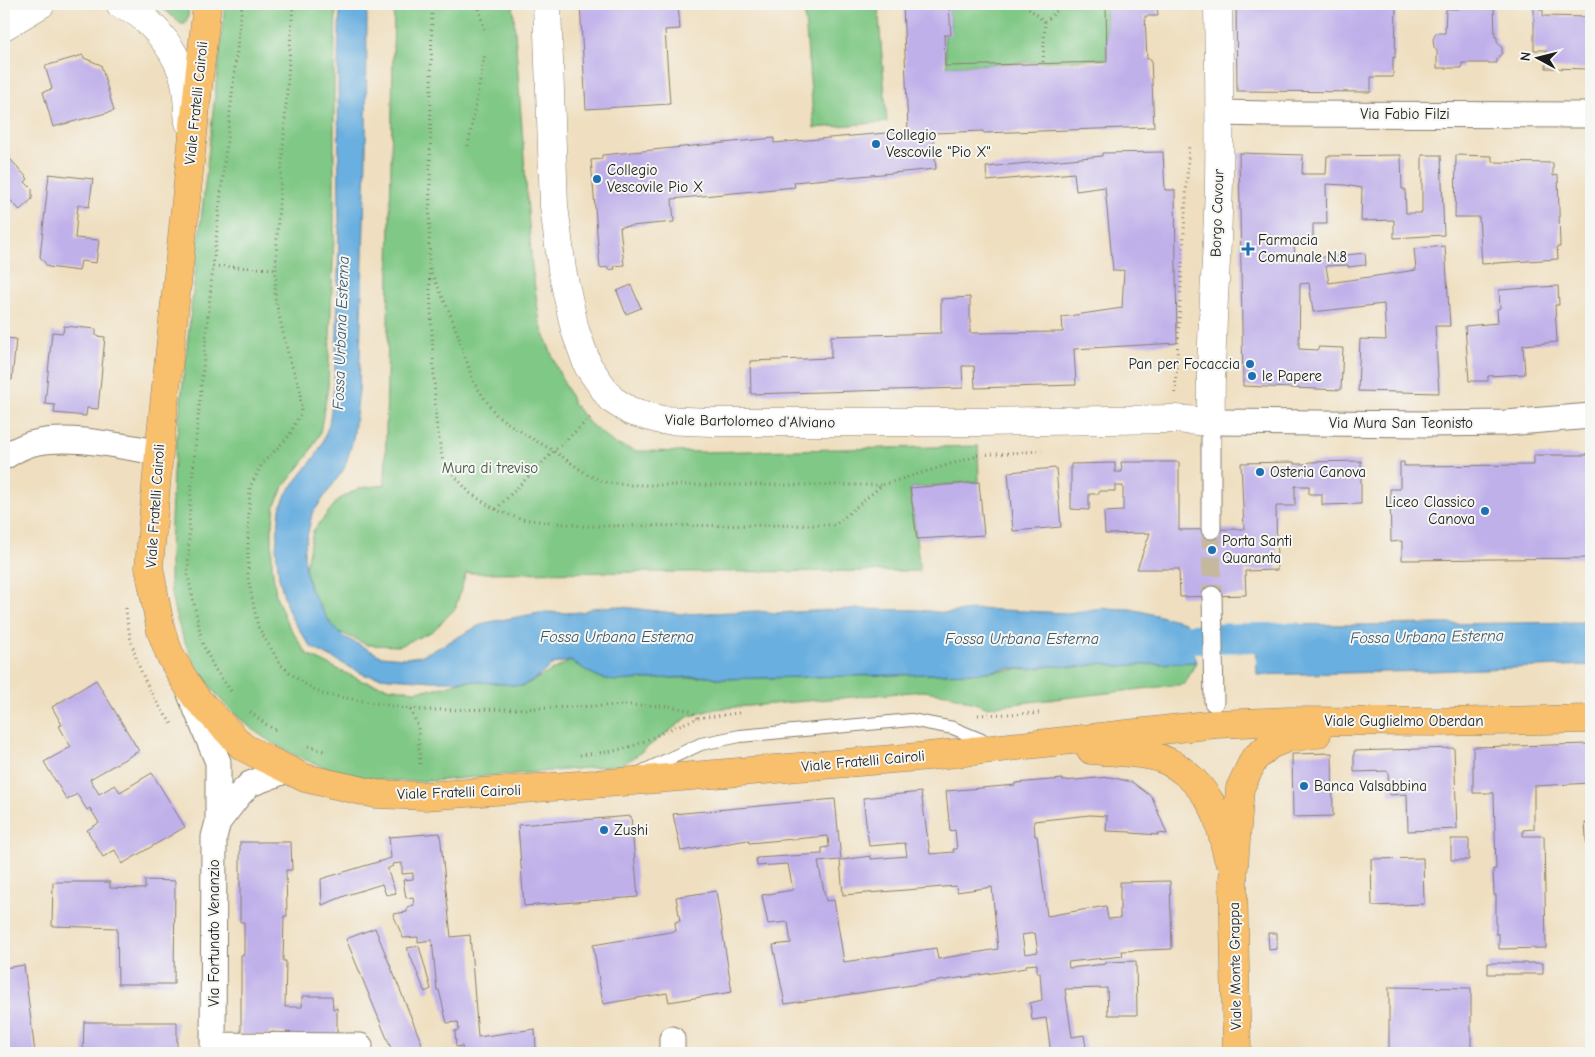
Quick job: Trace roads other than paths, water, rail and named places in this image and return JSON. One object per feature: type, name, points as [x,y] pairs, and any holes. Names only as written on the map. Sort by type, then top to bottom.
[{"type":"main road","name":"Viale Fratelli Cairoli","points":[[207,4],[159,452],[149,567],[161,631],[170,655],[196,698],[243,747],[305,778],[376,794],[410,796],[466,794],[929,756],[1039,744],[1215,713]]},
{"type":"main road","name":"Viale Guglielmo Oberdan","points":[[1215,713],[1289,721],[1438,722],[1591,718]]},
{"type":"main road","name":"Viale Monte Grappa","points":[[1236,1053],[1233,879],[1240,788],[1254,759],[1270,745],[1287,738],[1438,722]]},
{"type":"main road","name":"Viale Monte Grappa","points":[[1039,744],[1152,756],[1172,763],[1190,776],[1211,803],[1220,828],[1233,879]]},
{"type":"street","points":[[4,25],[24,4]]},
{"type":"street","points":[[4,25],[41,4]]},
{"type":"street","points":[[120,4],[146,19],[159,33],[173,53],[183,73],[191,148]]},
{"type":"street","name":"Viale Bartolomeo d'Alviano","points":[[548,4],[554,206],[562,270],[575,330],[588,366],[611,400],[630,411],[661,420],[712,422],[971,422],[1175,419],[1211,422]]},
{"type":"street","name":"Borgo Cavour","points":[[1211,422],[1210,391],[1218,211],[1220,113],[1218,4]]},
{"type":"street","name":"Via Fabio Filzi","points":[[1220,113],[1591,115]]},
{"type":"street","name":"Via Mura San Teonisto","points":[[1211,422],[1447,424],[1506,423],[1591,416]]},
{"type":"street","points":[[1211,422],[1211,529]]},
{"type":"street","points":[[4,457],[28,445],[46,441],[83,442],[159,452]]},
{"type":"street","points":[[1212,596],[1215,713]]},
{"type":"street","name":"Via Fortunato Venanzio","points":[[183,678],[218,762],[218,822],[214,837],[213,1049],[360,1046]]},
{"type":"street","name":"Via Fortunato Venanzio","points":[[218,822],[250,784],[287,770]]},
{"type":"lane","points":[[621,782],[701,744],[740,736],[911,720],[954,728],[999,748]]},
{"type":"water","points":[[340,4],[367,4],[366,157],[359,390],[353,440],[344,469],[312,514],[304,551],[305,569],[310,589],[330,623],[344,637],[381,656],[405,658],[420,656],[436,649],[484,623],[545,612],[582,612],[592,608],[614,606],[682,614],[758,611],[777,613],[849,609],[919,610],[948,613],[979,609],[1068,613],[1102,608],[1131,609],[1185,622],[1196,662],[1117,666],[1103,663],[1081,667],[1010,668],[979,673],[720,679],[709,676],[615,681],[598,677],[570,661],[553,664],[523,686],[365,675],[311,647],[292,619],[286,604],[279,578],[276,548],[280,509],[286,494],[315,457],[322,444],[329,424],[333,397],[337,335],[339,228],[338,58]]},
{"type":"water","points":[[1591,622],[1591,665],[1257,675],[1255,624],[1358,625]]},
{"type":"waterway","name":"Fossa Urbana Esterna","points":[[1150,639],[1296,637]]},
{"type":"tunnel","points":[[1211,529],[1212,596]]},
{"type":"place","name":"Collegio Vescovile \"Pio X\"","points":[[876,144]]},
{"type":"place","name":"Collegio Vescovile Pio X","points":[[597,179]]},
{"type":"place","name":"Farmacia Comunale N.8","points":[[1248,249]]},
{"type":"place","name":"Pan per Focaccia","points":[[1250,364]]},
{"type":"place","name":"le Papere","points":[[1252,376]]},
{"type":"place","name":"Osteria Canova","points":[[1260,472]]},
{"type":"place","name":"Liceo Classico Canova","points":[[1485,511]]},
{"type":"place","name":"Porta Santi Quaranta","points":[[1212,550]]},
{"type":"place","name":"Banca Valsabbina","points":[[1304,786]]},
{"type":"place","name":"Zushi","points":[[604,830]]},
{"type":"park label","name":"Mura di treviso","points":[[490,468]]}]
